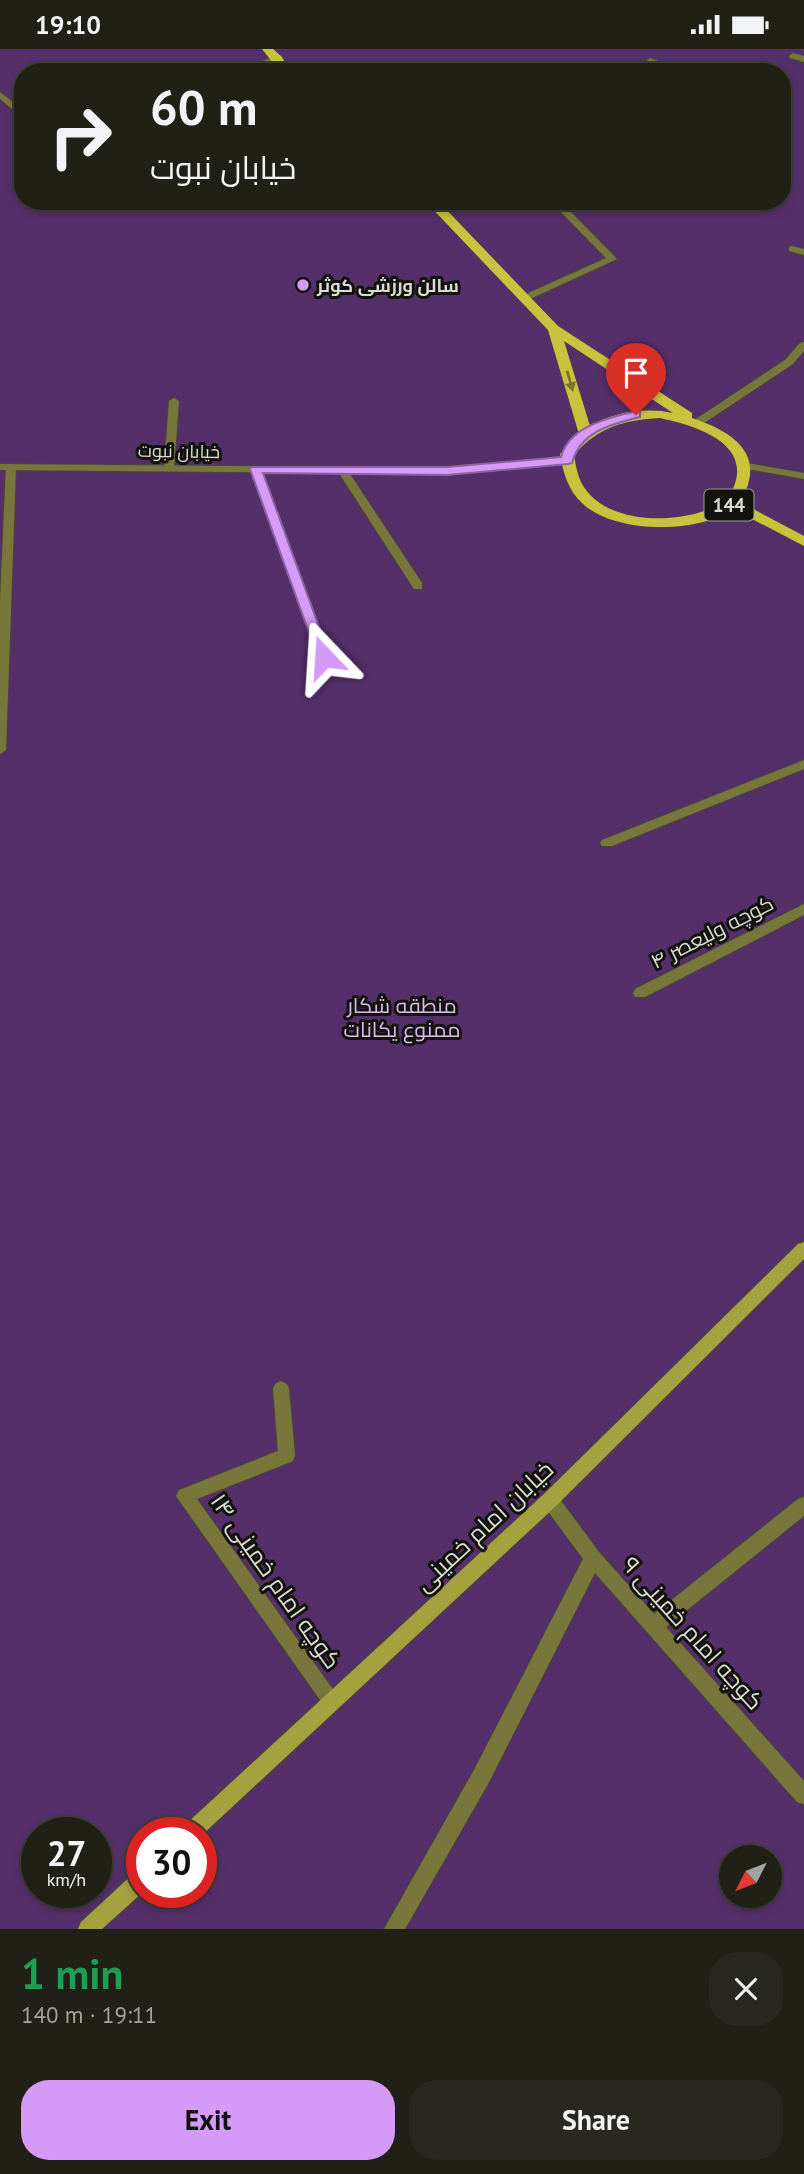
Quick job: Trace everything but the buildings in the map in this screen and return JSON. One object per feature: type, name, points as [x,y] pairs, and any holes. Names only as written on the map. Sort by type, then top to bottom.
[{"type":"main road","points":[[267,49],[280,63]]},
{"type":"main road","name":"144","points":[[440,210],[554,328],[697,423],[733,443],[746,466],[745,480],[733,503],[714,514],[675,523],[636,521],[593,505],[571,479],[568,460]]},
{"type":"main road","name":"144","points":[[554,328],[585,433],[603,423],[636,415],[660,414],[697,423]]},
{"type":"main road","points":[[568,460],[567,454],[585,433]]},
{"type":"main road","name":"144","points":[[733,503],[804,542]]},
{"type":"main road","name":"خیابان امام خمینی","points":[[208,1817],[550,1500],[804,1249]]},
{"type":"main road","points":[[88,1929],[126,1894]]},
{"type":"street","points":[[793,55],[804,59]]},
{"type":"street","points":[[263,63],[278,59]]},
{"type":"street","points":[[0,95],[14,107]]},
{"type":"street","points":[[525,298],[612,259],[564,210]]},
{"type":"street","points":[[792,249],[804,252]]},
{"type":"street","points":[[697,423],[789,362],[804,345]]},
{"type":"street","points":[[169,468],[174,401]]},
{"type":"street","name":"خیابان نبوت","points":[[5,467],[447,471],[568,460]]},
{"type":"street","points":[[746,466],[804,476]]},
{"type":"street","points":[[0,750],[5,467]]},
{"type":"street","points":[[256,469],[324,657]]},
{"type":"street","points":[[342,470],[418,586]]},
{"type":"street","points":[[607,843],[804,764]]},
{"type":"street","name":"کوچه ولیعصر ۴","points":[[640,993],[804,909]]},
{"type":"street","name":"کوچه امام خمینی ۱۴","points":[[281,1389],[287,1455],[186,1496],[331,1701]]},
{"type":"street","name":"کوچه امام خمینی ۹","points":[[550,1500],[593,1558],[804,1795]]},
{"type":"street","points":[[653,1626],[804,1505]]},
{"type":"street","points":[[394,1929],[481,1777],[593,1558]]},
{"type":"green space","name":"منطقه شکار ممنوع یکانات","points":[[0,49],[804,49],[804,1929],[0,1929]]},
{"type":"place","name":"سالن ورزشی کوثر","points":[[303,285]]},
{"type":"route","points":[[324,657],[256,469],[447,471],[568,460],[567,454],[585,433],[603,423],[636,415]]}]
